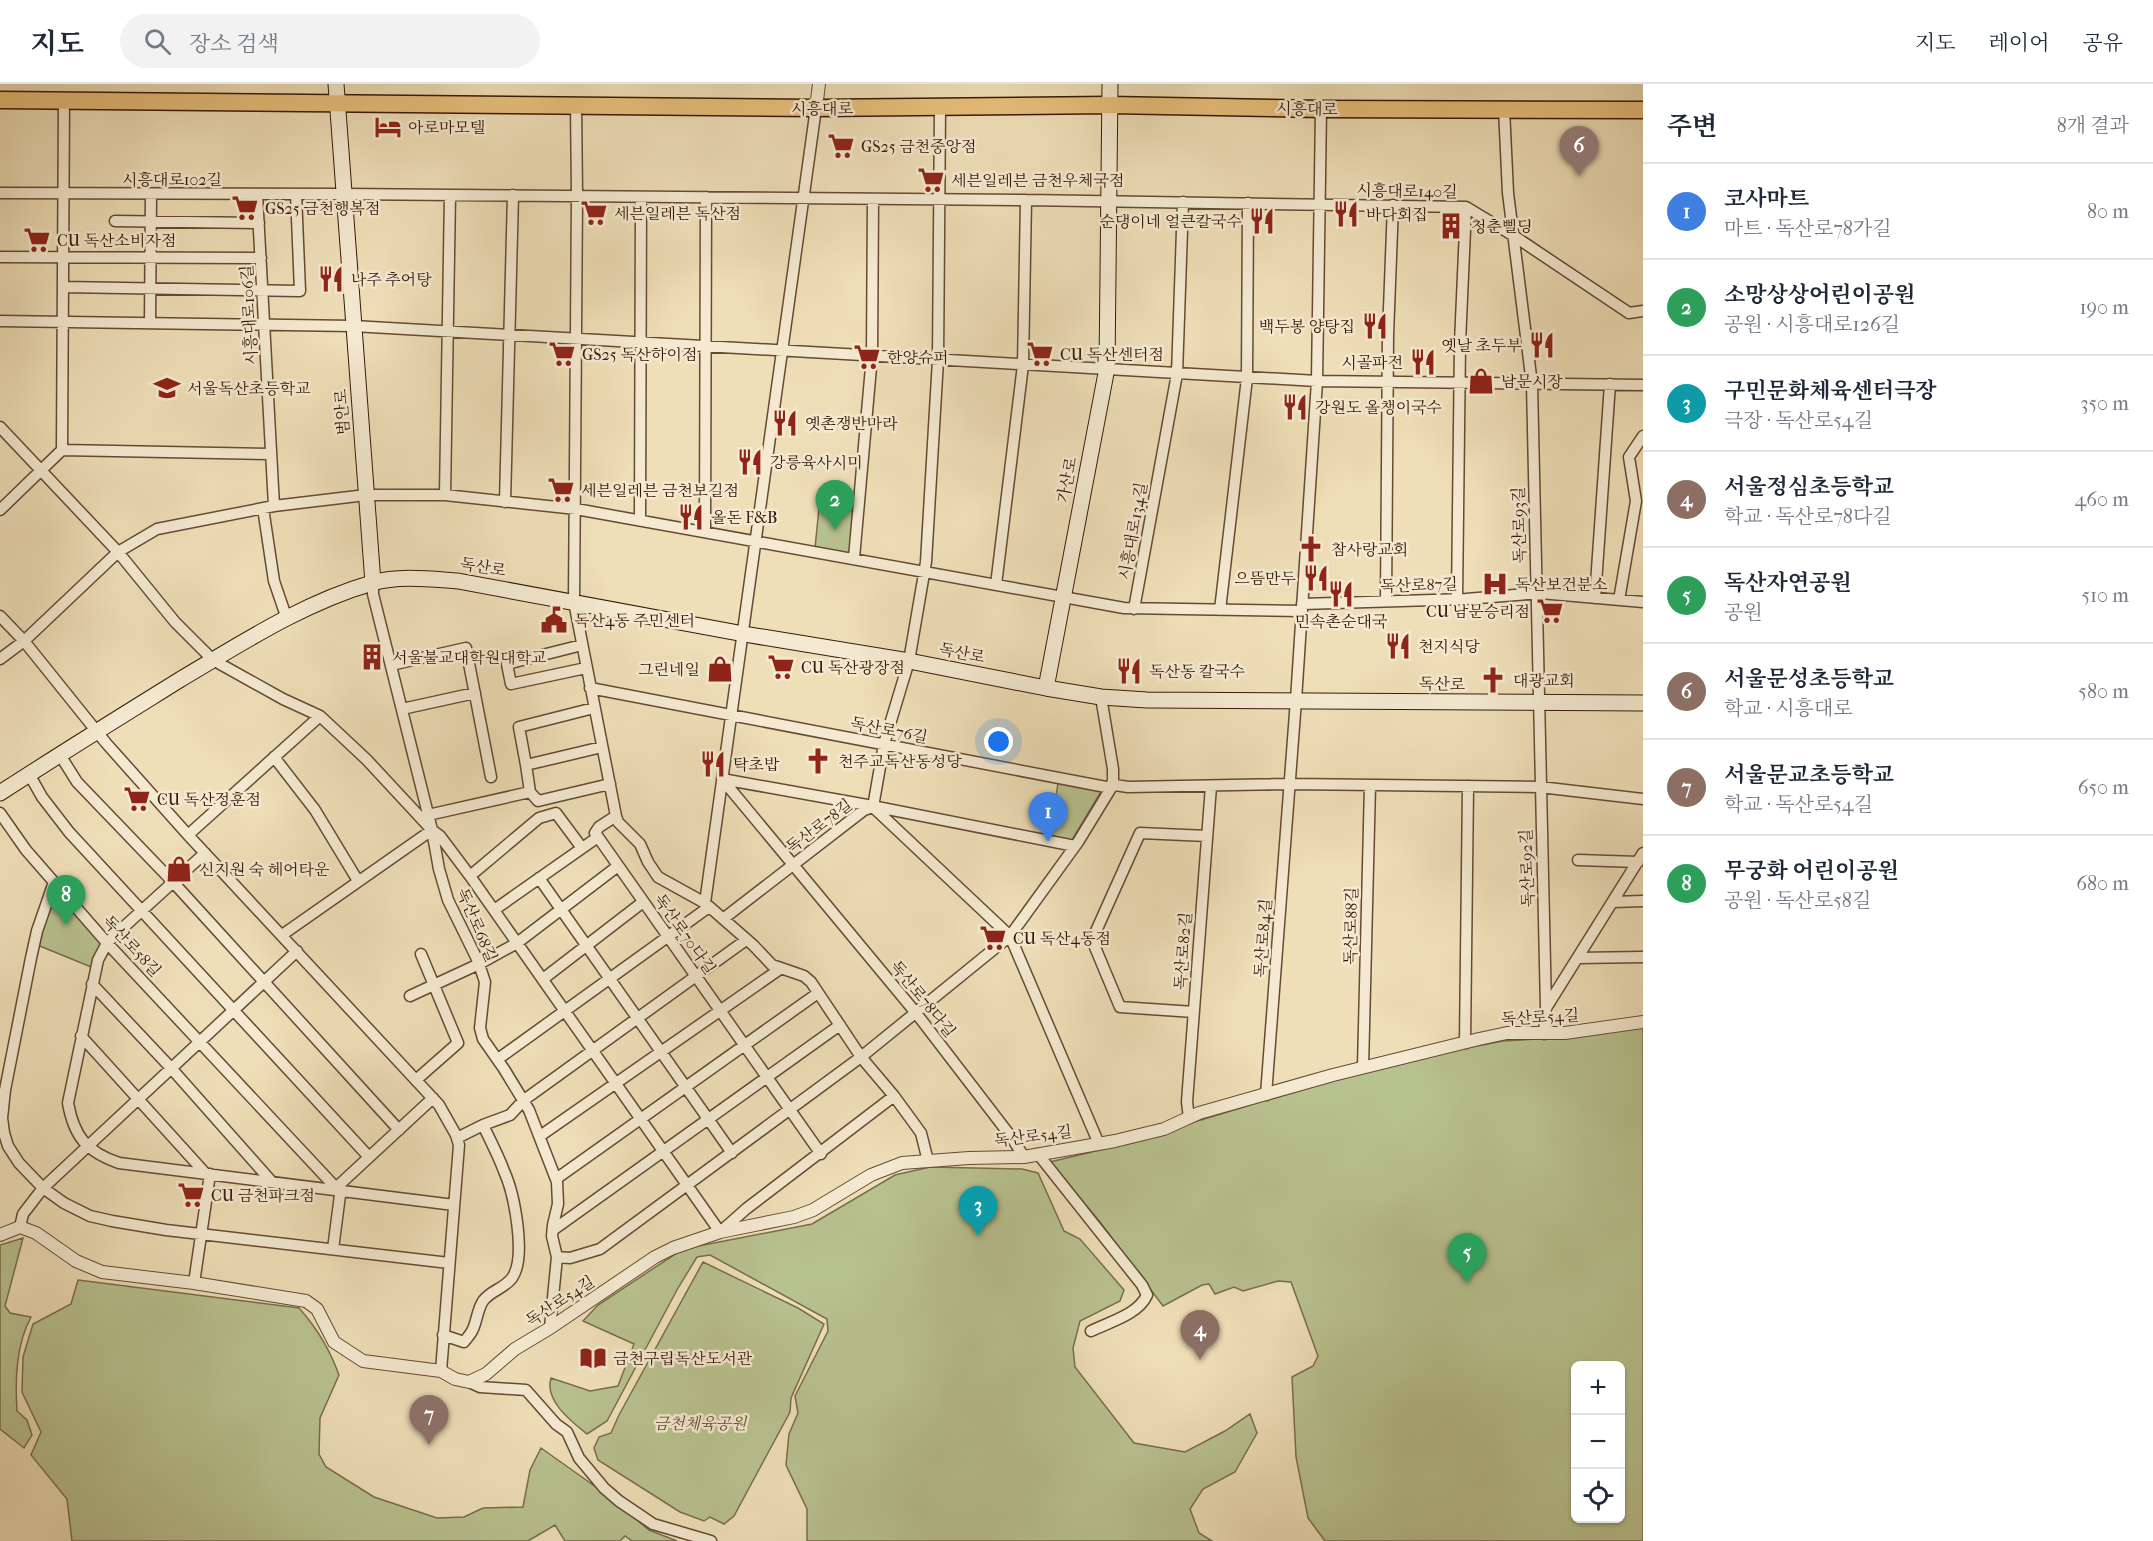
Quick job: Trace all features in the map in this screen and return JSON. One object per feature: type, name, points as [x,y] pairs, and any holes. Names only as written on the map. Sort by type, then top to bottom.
[{"type":"main road","name":"범안로","points":[[336,84],[373,583]]},
{"type":"main road","name":"가산로","points":[[1046,688],[1107,370],[1110,84]]},
{"type":"main road","name":"시흥대로","points":[[0,100],[816,108],[1110,105],[1321,109],[1643,110]]},
{"type":"main road","name":"독산로","points":[[0,793],[262,630],[373,583],[417,578],[458,580],[744,634],[909,661],[1101,697],[1147,700],[1643,703]]},
{"type":"street","points":[[498,1059],[669,937],[707,905],[722,779],[819,84]]},
{"type":"street","points":[[62,450],[63,99]]},
{"type":"street","points":[[576,105],[574,602],[616,816],[618,822],[640,844],[658,877],[707,905],[768,962],[780,969],[804,976],[811,982],[861,1057],[921,1133],[928,1161]]},
{"type":"street","name":"독산로78길","points":[[723,919],[864,810],[873,807],[884,744],[909,661],[925,572],[938,360],[940,108]]},
{"type":"street","name":"독산로84길","points":[[1266,1095],[1317,381],[1321,109]]},
{"type":"street","name":"독산로93길","points":[[1504,109],[1508,193],[1532,384],[1538,702]]},
{"type":"street","name":"시흥대로102길","points":[[0,193],[344,194]]},
{"type":"street","points":[[150,323],[151,194]]},
{"type":"street","name":"시흥대로106길","points":[[257,194],[271,454],[268,507]]},
{"type":"street","points":[[63,287],[300,291],[296,194]]},
{"type":"street","points":[[344,194],[1183,202]]},
{"type":"street","points":[[445,495],[450,195]]},
{"type":"street","points":[[505,502],[513,195]]},
{"type":"street","points":[[640,520],[641,196]]},
{"type":"street","points":[[705,531],[706,197]]},
{"type":"street","points":[[854,558],[872,356],[873,199]]},
{"type":"street","points":[[996,585],[1023,365],[1026,200]]},
{"type":"street","name":"시흥대로140길","points":[[1183,202],[1466,207],[1514,236],[1629,313],[1643,311]]},
{"type":"street","name":"시흥대로134길","points":[[1134,609],[1177,374],[1183,202]]},
{"type":"street","points":[[0,659],[24,641],[118,552],[157,529],[268,507],[366,495],[445,495],[576,509],[1063,598],[1134,609],[1220,610],[1247,378],[1248,203]]},
{"type":"street","points":[[1386,602],[1388,382],[1393,205]]},
{"type":"street","points":[[1457,599],[1460,383],[1466,207]]},
{"type":"street","points":[[115,221],[259,223]]},
{"type":"street","points":[[0,257],[261,258]]},
{"type":"street","points":[[0,321],[353,326],[1247,378],[1643,385]]},
{"type":"street","points":[[1595,598],[1610,384]]},
{"type":"street","points":[[0,428],[118,552],[175,622],[213,660],[283,699],[320,716],[367,760],[440,836],[566,1011],[720,1232],[746,1209],[894,1096]]},
{"type":"street","points":[[1619,600],[1636,501],[1629,457],[1643,436]]},
{"type":"street","points":[[0,510],[62,450],[271,454]]},
{"type":"street","points":[[268,507],[274,581],[287,618]]},
{"type":"street","name":"독산로68길","points":[[373,583],[373,594],[432,830],[439,869],[448,900],[479,964],[485,982],[480,1028],[483,1039],[524,1100],[556,1179],[558,1204],[553,1230],[557,1257],[550,1328]]},
{"type":"street","name":"독산로87길","points":[[1220,610],[1536,593],[1643,602]]},
{"type":"street","points":[[0,615],[188,835],[439,1105],[459,1145],[441,1371]]},
{"type":"street","points":[[582,645],[507,664],[511,684],[586,668]]},
{"type":"street","points":[[391,665],[466,648],[491,777]]},
{"type":"street","name":"독산로76길","points":[[590,688],[1111,788],[1119,785],[1128,787],[1211,786]]},
{"type":"street","points":[[402,709],[475,693]]},
{"type":"street","points":[[557,1257],[570,1258],[600,1249],[861,1057],[1011,936],[1075,846],[1111,788],[1113,769],[1101,697]]},
{"type":"street","name":"독산로92길","points":[[1538,702],[1546,1009],[1544,1034]]},
{"type":"street","points":[[594,708],[519,727],[530,792],[538,801],[610,784]]},
{"type":"street","points":[[188,835],[320,716]]},
{"type":"street","points":[[526,765],[602,747]]},
{"type":"street","points":[[60,755],[77,782],[172,882],[399,1130]]},
{"type":"street","points":[[274,757],[315,810],[358,881]]},
{"type":"street","points":[[29,774],[42,797],[69,832],[369,1157]]},
{"type":"street","points":[[722,779],[1075,846]]},
{"type":"street","name":"독산로78다길","points":[[722,779],[792,866],[916,1012],[1024,1157]]},
{"type":"street","points":[[1211,786],[1290,784],[1540,787],[1643,799]]},
{"type":"street","name":"독산로88길","points":[[1363,1067],[1370,785]]},
{"type":"street","name":"독산로82길","points":[[1189,1118],[1187,1102],[1211,786]]},
{"type":"street","points":[[1465,1043],[1468,786]]},
{"type":"street","points":[[428,815],[530,792]]},
{"type":"street","points":[[873,807],[1011,936],[1099,1144]]},
{"type":"street","name":"독산로58길","points":[[0,813],[26,850],[107,943],[338,1190]]},
{"type":"street","points":[[470,876],[540,818],[556,813],[582,848]]},
{"type":"street","points":[[494,910],[598,837],[595,833],[599,827],[616,816]]},
{"type":"street","points":[[282,935],[432,830]]},
{"type":"street","points":[[1194,1012],[1120,1007],[1092,940],[1140,833],[1207,836]]},
{"type":"street","name":"독산로70다길","points":[[598,837],[821,1154]]},
{"type":"street","points":[[205,853],[107,943],[98,960],[68,1103],[71,1118],[86,1146],[119,1163],[454,1205]]},
{"type":"street","points":[[1546,1009],[1640,858]]},
{"type":"street","points":[[1578,860],[1640,858]]},
{"type":"street","points":[[410,996],[479,964],[517,943],[618,867]]},
{"type":"street","points":[[539,878],[732,1153]]},
{"type":"street","points":[[54,882],[31,958],[2,1118],[8,1146],[19,1163],[43,1188],[64,1203],[90,1216],[201,1234],[449,1263]]},
{"type":"street","points":[[1613,902],[1643,901]]},
{"type":"street","points":[[543,979],[643,902]]},
{"type":"street","points":[[457,1138],[510,1115],[524,1100],[746,940]]},
{"type":"street","points":[[20,1227],[23,1214],[43,1188],[297,951]]},
{"type":"street","points":[[416,1080],[458,1043],[421,954]]},
{"type":"street","points":[[1578,958],[1643,957]]},
{"type":"street","points":[[540,1136],[780,969]]},
{"type":"street","points":[[93,984],[272,1182]]},
{"type":"street","points":[[556,1179],[818,993]]},
{"type":"street","name":"독산로54길","points":[[469,1382],[486,1374],[515,1349],[655,1257],[673,1248],[720,1232],[794,1217],[821,1206],[871,1174],[902,1163],[1024,1157],[1099,1144],[1164,1129],[1199,1113],[1363,1067],[1465,1043],[1507,1034],[1585,1031],[1643,1022]]},
{"type":"street","points":[[553,1230],[840,1025]]},
{"type":"street","points":[[81,1036],[208,1174],[194,1283]]},
{"type":"street","points":[[333,1249],[340,1195],[339,1185],[433,1098]]},
{"type":"street","points":[[443,1335],[464,1342],[472,1331],[483,1301],[504,1286],[513,1277],[516,1269],[519,1248],[512,1196],[505,1172],[483,1125]]},
{"type":"street","points":[[1038,1154],[1142,1285],[1147,1295],[1144,1302],[1135,1310],[1091,1330]]},
{"type":"street","points":[[0,1235],[20,1227],[36,1233],[76,1261],[102,1272],[194,1283],[306,1301],[317,1309],[334,1342],[363,1361],[441,1371],[455,1379],[480,1387],[526,1390],[556,1424],[567,1432],[579,1458],[604,1488],[619,1501],[653,1524],[711,1541]]},
{"type":"green space","points":[[819,508],[855,511],[851,554],[815,548]]},
{"type":"green space","points":[[1058,783],[1102,790],[1072,840],[1050,836]]},
{"type":"green space","points":[[58,885],[107,943],[96,969],[35,944]]},
{"type":"green space","points":[[1643,1026],[1643,1541],[1325,1541],[1308,1518],[1296,1457],[1292,1377],[1313,1366],[1318,1356],[1291,1282],[1278,1281],[1243,1291],[1234,1287],[1215,1294],[1209,1284],[1202,1285],[1163,1306],[1100,1222],[1050,1162],[1162,1135],[1191,1123],[1327,1082],[1503,1041],[1573,1037]]},
{"type":"green space","points":[[930,1167],[1022,1169],[1038,1173],[1064,1231],[1080,1239],[1124,1290],[1120,1301],[1080,1321],[1073,1348],[1075,1367],[1134,1443],[1185,1452],[1225,1431],[1250,1414],[1257,1433],[1235,1472],[1203,1489],[1190,1509],[1199,1533],[1212,1541],[807,1541],[807,1509],[786,1465],[789,1434],[798,1413],[795,1396],[828,1331],[827,1319],[710,1255],[697,1257],[607,1421],[587,1434],[555,1403],[550,1387],[551,1378],[590,1391],[618,1386],[634,1344],[583,1321],[598,1305],[683,1249],[812,1224],[895,1175]]},
{"type":"green space","points":[[23,1238],[5,1306],[10,1313],[31,1317],[19,1351],[16,1387],[17,1411],[27,1420],[32,1435],[24,1448],[0,1429],[0,1245]]},
{"type":"green space","name":"금천체육공원","points":[[703,1262],[798,1308],[824,1324],[791,1398],[790,1412],[734,1516],[724,1524],[710,1517],[704,1521],[680,1512],[598,1460],[594,1448],[599,1437],[611,1433]]},
{"type":"green space","points":[[78,1280],[299,1308],[312,1323],[339,1375],[320,1418],[319,1454],[326,1467],[374,1497],[437,1518],[464,1517],[483,1508],[523,1507],[530,1470],[541,1448],[603,1492],[649,1530],[677,1541],[632,1541],[625,1536],[620,1541],[565,1541],[555,1525],[528,1541],[72,1541],[67,1499],[31,1455],[41,1432],[22,1392],[23,1357],[33,1324],[71,1304]]},
{"type":"place","name":"아로마모텔","points":[[388,127]]},
{"type":"place","name":"GS25 금천중앙점","points":[[841,146]]},
{"type":"place","name":"서울문성초등학교","points":[[1579,176]]},
{"type":"place","name":"세븐일레븐 금천우체국점","points":[[931,180]]},
{"type":"place","name":"GS25 금천행복점","points":[[245,208]]},
{"type":"place","name":"세븐일레븐 독산점","points":[[594,213]]},
{"type":"place","name":"바다회집","points":[[1346,214]]},
{"type":"place","name":"순댕이네 얼큰칼국수","points":[[1262,221]]},
{"type":"place","name":"청춘삘딩","points":[[1451,226]]},
{"type":"place","name":"CU 독산소비자점","points":[[37,240]]},
{"type":"place","name":"나주 추어탕","points":[[331,279]]},
{"type":"place","name":"백두봉 양탕집","points":[[1375,326]]},
{"type":"place","name":"옛날 초두부","points":[[1542,345]]},
{"type":"place","name":"GS25 독산하이점","points":[[562,354]]},
{"type":"place","name":"CU 독산센터점","points":[[1040,354]]},
{"type":"place","name":"한양슈퍼","points":[[867,357]]},
{"type":"place","name":"시골파전","points":[[1423,362]]},
{"type":"place","name":"남문시장","points":[[1481,381]]},
{"type":"place","name":"서울독산초등학교","points":[[167,388]]},
{"type":"place","name":"강원도 올챙이국수","points":[[1295,407]]},
{"type":"place","name":"옛촌쟁반마라","points":[[785,423]]},
{"type":"place","name":"강릉육사시미","points":[[750,462]]},
{"type":"place","name":"세븐일레븐 금천보길점","points":[[561,490]]},
{"type":"place","name":"올돈 F&B","points":[[691,517]]},
{"type":"place","name":"소망상상어린이공원","points":[[835,530]]},
{"type":"place","name":"참사랑교회","points":[[1311,549]]},
{"type":"place","name":"으뜸만두","points":[[1316,578]]},
{"type":"place","name":"독산보건분소","points":[[1495,584]]},
{"type":"place","name":"민속촌순대국","points":[[1341,594]]},
{"type":"place","name":"CU 남문승리점","points":[[1550,611]]},
{"type":"place","name":"독산4동 주민센터","points":[[554,620]]},
{"type":"place","name":"천지식당","points":[[1398,646]]},
{"type":"place","name":"서울불교대학원대학교","points":[[372,657]]},
{"type":"place","name":"CU 독산광장점","points":[[781,667]]},
{"type":"place","name":"그린네일","points":[[720,669]]},
{"type":"place","name":"독산동 칼국수","points":[[1129,671]]},
{"type":"place","name":"대광교회","points":[[1493,680]]},
{"type":"place","name":"천주교독산동성당","points":[[818,761]]},
{"type":"place","name":"탁초밥","points":[[713,764]]},
{"type":"place","name":"CU 독산정훈점","points":[[137,799]]},
{"type":"place","name":"코사마트","points":[[1048,842]]},
{"type":"place","name":"신지원 숙 헤어타운","points":[[179,869]]},
{"type":"place","name":"무궁화 어린이공원","points":[[66,925]]},
{"type":"place","name":"CU 독산4동점","points":[[993,938]]},
{"type":"place","name":"CU 금천파크점","points":[[191,1195]]},
{"type":"place","name":"구민문화체육센터극장","points":[[978,1236]]},
{"type":"place","name":"독산자연공원","points":[[1467,1283]]},
{"type":"place","name":"금천구립독산도서관","points":[[593,1358]]},
{"type":"place","name":"서울정심초등학교","points":[[1200,1360]]},
{"type":"place","name":"서울문교초등학교","points":[[429,1445]]}]
